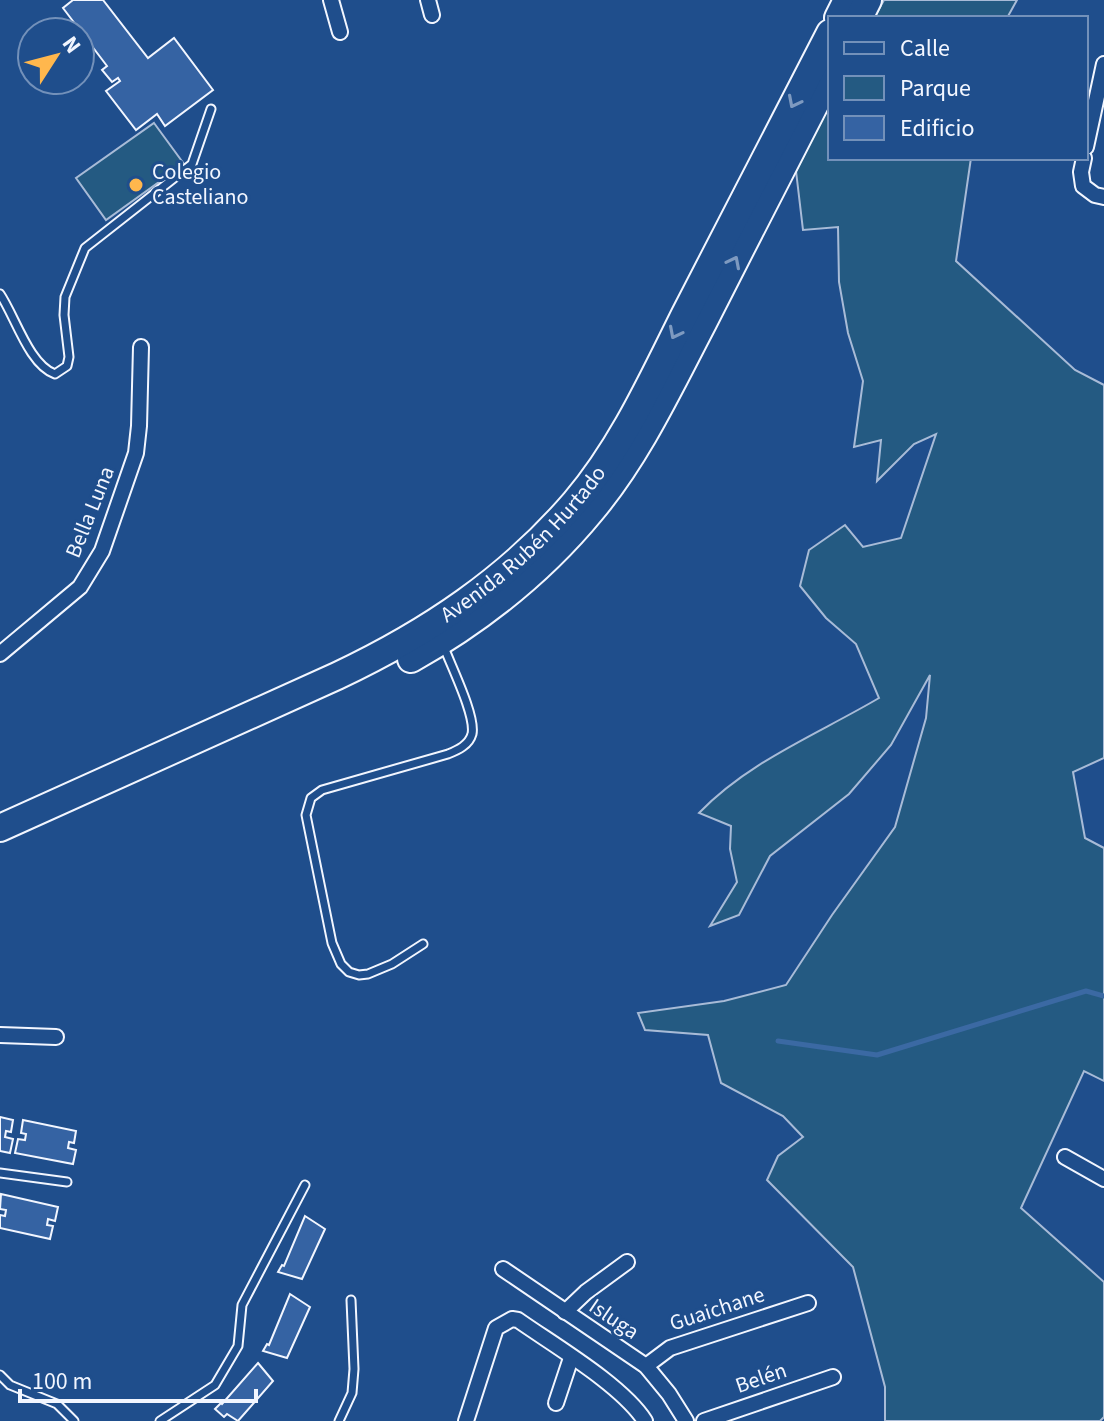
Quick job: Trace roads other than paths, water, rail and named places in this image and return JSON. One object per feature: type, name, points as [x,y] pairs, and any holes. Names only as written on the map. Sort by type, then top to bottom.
[{"type":"highway","name":"Avenida Rubén Hurtado","points":[[0,828],[400,645],[478,595],[525,554],[583,492],[623,432],[828,37]]},
{"type":"highway","name":"Avenida Rubén Hurtado","points":[[0,846],[349,689],[442,641],[488,610],[545,562],[613,482],[678,370],[828,79]]},
{"type":"street","points":[[331,0],[340,32]]},
{"type":"street","points":[[428,0],[432,15]]},
{"type":"street","points":[[1088,138],[1104,64]]},
{"type":"street","points":[[1084,160],[1083,186],[1095,195],[1104,197]]},
{"type":"street","name":"Bella Luna","points":[[0,654],[73,594],[102,551],[136,453],[141,347]]},
{"type":"street","points":[[0,1035],[56,1037]]},
{"type":"street","points":[[1065,1157],[1104,1179]]},
{"type":"street","points":[[565,1312],[627,1262]]},
{"type":"street","name":"Isluga","points":[[503,1269],[646,1366],[686,1421]]},
{"type":"street","name":"Guaichane","points":[[646,1366],[670,1348],[808,1303]]},
{"type":"street","points":[[466,1421],[496,1328],[506,1320],[518,1320],[571,1358],[625,1398],[645,1421]]},
{"type":"street","points":[[556,1403],[571,1358]]},
{"type":"street","name":"Belén","points":[[704,1421],[833,1377]]},
{"type":"lane","points":[[0,294],[45,371],[55,374],[62,372],[69,357],[65,297],[85,248],[192,164],[211,109]]},
{"type":"lane","points":[[423,944],[392,964],[368,974],[349,972],[341,964],[332,943],[306,815],[311,798],[322,790],[448,754],[464,746],[470,739],[472,721],[442,641]]},
{"type":"lane","points":[[0,1173],[67,1182]]},
{"type":"lane","points":[[160,1421],[215,1385],[238,1346],[242,1305],[305,1185]]},
{"type":"lane","points":[[339,1421],[352,1393],[351,1300]]},
{"type":"lane","points":[[0,1375],[10,1385],[57,1404],[74,1421]]},
{"type":"waterway","points":[[778,1041],[877,1055],[1086,991],[1104,996]]},
{"type":"place","name":"Colegio Casteliano","points":[[136,185]]}]
